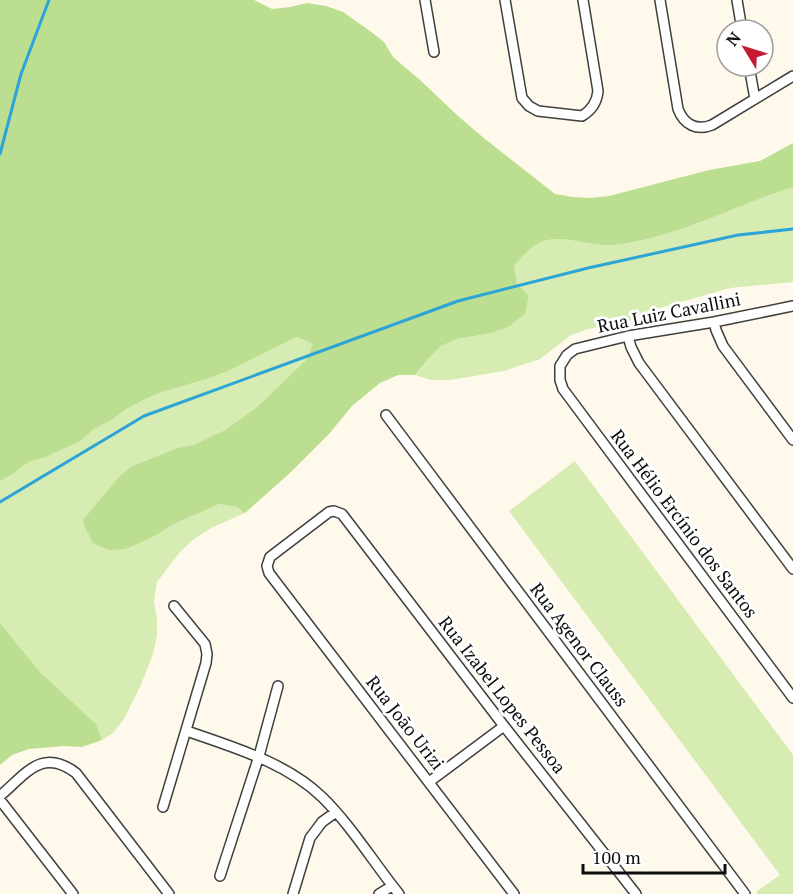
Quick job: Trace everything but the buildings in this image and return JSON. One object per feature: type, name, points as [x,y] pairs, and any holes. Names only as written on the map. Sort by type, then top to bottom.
[{"type":"street","points":[[425,0],[434,52]]},
{"type":"street","points":[[505,0],[521,93],[525,102],[538,111],[582,116],[594,106],[598,91],[583,0]]},
{"type":"street","points":[[660,0],[678,109],[681,116],[691,126],[706,128],[793,76]]},
{"type":"street","points":[[737,0],[740,18]]},
{"type":"street","points":[[751,78],[755,99]]},
{"type":"street","name":"Rua Luiz Cavallini","points":[[560,366],[567,355],[575,349],[628,336],[793,306]]},
{"type":"street","points":[[714,321],[723,346],[793,440]]},
{"type":"street","points":[[628,336],[639,363],[793,569]]},
{"type":"street","name":"Rua Hélio Ercínio dos Santos","points":[[560,366],[559,376],[563,389],[793,698]]},
{"type":"street","name":"Rua Agenor Clauss","points":[[386,415],[745,894]]},
{"type":"street","name":"Rua Izabel Lopes Pessoa","points":[[268,573],[267,566],[270,557],[329,512],[342,514],[636,894]]},
{"type":"street","name":"Rua João Urizi","points":[[268,573],[514,894]]},
{"type":"street","points":[[163,807],[206,663],[205,644],[174,606]]},
{"type":"street","points":[[220,876],[259,756],[278,686]]},
{"type":"street","points":[[429,782],[504,726]]},
{"type":"street","points":[[187,731],[259,756],[302,781],[320,795],[336,812],[395,890],[379,894]]},
{"type":"street","points":[[73,894],[0,798],[34,766],[43,762],[56,762],[76,773],[169,894]]},
{"type":"street","points":[[293,894],[310,838],[322,822],[336,812]]},
{"type":"green space","points":[[0,0],[254,0],[272,9],[307,3],[326,6],[343,12],[384,42],[393,57],[458,116],[555,194],[591,198],[609,196],[709,170],[760,161],[793,143],[793,187],[660,236],[614,245],[596,245],[559,239],[537,244],[514,266],[517,284],[529,296],[525,314],[510,326],[492,333],[457,339],[441,346],[415,375],[398,375],[380,383],[352,406],[329,434],[291,472],[245,513],[237,507],[219,504],[126,549],[109,550],[93,543],[83,520],[117,479],[130,467],[177,448],[193,445],[225,430],[257,407],[307,359],[313,344],[297,337],[213,377],[159,393],[126,409],[94,429],[80,441],[46,457],[28,462],[0,481]]},
{"type":"green space","points":[[793,187],[793,282],[730,288],[660,308],[623,323],[588,329],[571,335],[540,359],[504,371],[450,380],[431,380],[415,375],[441,346],[457,339],[492,333],[510,326],[525,314],[529,296],[517,284],[514,266],[529,250],[541,242],[559,239],[596,245],[614,245],[660,236]]},
{"type":"green space","points":[[297,337],[314,344],[307,359],[257,407],[225,430],[193,445],[177,448],[130,467],[117,479],[84,520],[126,549],[219,504],[237,507],[245,513],[211,528],[194,539],[180,552],[157,582],[154,602],[157,636],[153,654],[124,719],[113,733],[102,740],[97,725],[40,672],[0,623],[0,481],[28,462],[46,457],[79,441],[126,409],[159,393],[213,377]]},
{"type":"green space","points":[[575,461],[793,755],[793,894],[758,894],[756,892],[780,875],[509,511]]},
{"type":"green space","points":[[0,623],[40,672],[97,725],[102,740],[82,747],[29,749],[12,755],[0,765]]},
{"type":"waterway","points":[[0,154],[21,74],[49,0]]},
{"type":"waterway","points":[[0,502],[144,416],[458,301],[588,268],[738,235],[793,229]]}]
